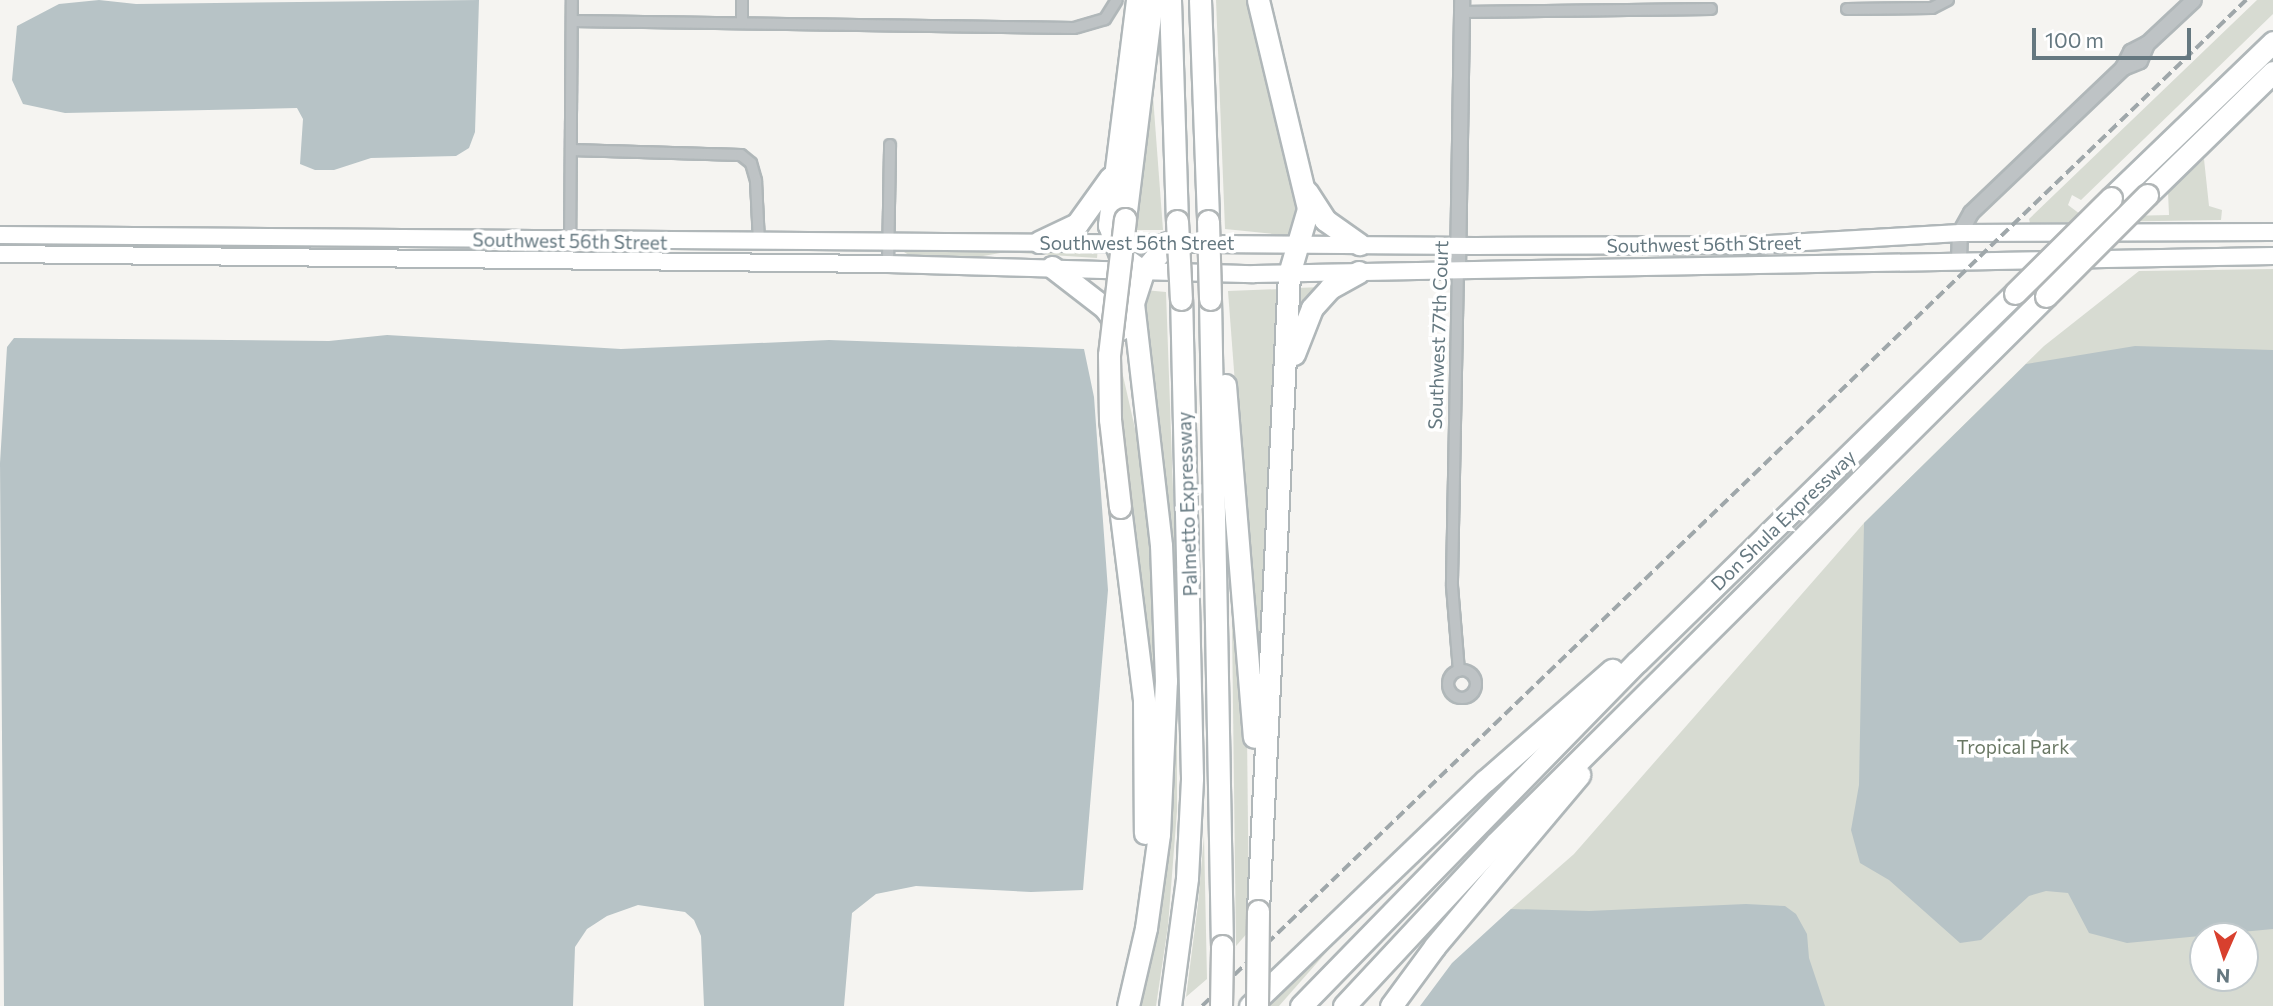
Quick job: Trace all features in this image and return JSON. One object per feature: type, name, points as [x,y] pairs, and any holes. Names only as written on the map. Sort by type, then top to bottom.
[{"type":"highway","points":[[1136,0],[1109,225],[1112,242],[1120,255],[1143,272]]},
{"type":"highway","points":[[1137,961],[1146,739],[1110,419],[1109,355],[1152,0]]},
{"type":"highway","name":"Palmetto Expressway","points":[[1170,0],[1181,299],[1192,778],[1187,878],[1171,1001]]},
{"type":"highway","name":"Palmetto Expressway","points":[[1200,0],[1212,332],[1221,1006]]},
{"type":"highway","points":[[1257,1006],[1261,793],[1287,361],[1289,274],[1307,220],[1306,190],[1258,0]]},
{"type":"highway","name":"Don Shula Expressway","points":[[1301,1006],[1637,662],[2110,198],[2273,43]]},
{"type":"highway","name":"Don Shula Expressway","points":[[1345,1006],[1496,843],[2273,72]]},
{"type":"highway","points":[[1039,242],[1064,232],[1087,215],[1115,170]]},
{"type":"highway","points":[[1306,190],[1325,220],[1359,244]]},
{"type":"highway","points":[[1128,1006],[1158,834],[1166,681],[1161,545],[1133,303],[1143,272],[1167,243]]},
{"type":"highway","points":[[1052,267],[1105,308],[1139,368]]},
{"type":"highway","points":[[1287,361],[1299,349],[1312,308],[1330,288],[1359,272]]},
{"type":"highway","points":[[1212,332],[1225,380],[1254,758],[1261,793]]},
{"type":"highway","points":[[1250,1006],[1495,773],[1614,668],[1637,662]]},
{"type":"highway","points":[[1391,1006],[1452,926],[1573,787],[1593,748]]},
{"type":"main road","name":"Southwest 56th Street","points":[[0,235],[889,244],[1112,242],[1459,246],[1753,245],[1960,233],[2273,232]]},
{"type":"main road","points":[[759,243],[759,262]]},
{"type":"main road","name":"Southwest 56th Street","points":[[0,254],[888,264],[1289,274],[1458,268],[2273,256]]},
{"type":"street","points":[[570,260],[572,0]]},
{"type":"street","points":[[742,0],[742,23]]},
{"type":"street","points":[[572,21],[1074,28],[1105,19],[1117,0]]},
{"type":"street","points":[[1959,260],[1960,233],[1974,210],[2123,68],[2140,61],[2147,44],[2194,0]]},
{"type":"street","points":[[1847,9],[1926,9],[1948,1]]},
{"type":"street","points":[[1462,6],[1711,9]]},
{"type":"street","name":"Southwest 77th Court","points":[[1460,671],[1451,563],[1462,6]]},
{"type":"street","points":[[888,264],[890,145]]},
{"type":"street","points":[[571,149],[726,151],[748,160],[758,192],[759,243]]},
{"type":"green space","points":[[1216,0],[1253,0],[1300,209],[1293,236],[1225,229]]},
{"type":"green space","points":[[2257,0],[2273,0],[2273,14],[2081,200],[2072,195],[2068,205],[2084,217],[2169,215],[2168,192],[2204,159],[2209,206],[2222,210],[2221,220],[2030,223],[2029,219]]},
{"type":"green space","points":[[1152,83],[1163,230],[1131,230],[1144,138]]},
{"type":"green space","points":[[1098,248],[1097,258],[1006,252],[960,260],[912,257],[904,252]]},
{"type":"green space","name":"Tropical Park","points":[[2273,269],[2273,1006],[1422,1006],[1511,909],[1574,854],[1864,523],[2044,346],[2139,271]]},
{"type":"green space","points":[[1323,287],[1297,322],[1296,288]]},
{"type":"green space","points":[[1282,289],[1262,674],[1257,675],[1228,291]]},
{"type":"green space","points":[[1144,290],[1166,292],[1177,602],[1177,811],[1168,926],[1156,1006],[1140,1006],[1166,864],[1163,858],[1171,783],[1140,328]]},
{"type":"green space","points":[[1116,345],[1139,446],[1151,547],[1155,740],[1123,471]]},
{"type":"green space","points":[[1231,546],[1247,733],[1249,931],[1236,946]]},
{"type":"green space","points":[[1204,835],[1207,979],[1186,997],[1198,904]]},
{"type":"green space","points":[[1360,914],[1279,1006],[1260,1006]]},
{"type":"shaded area","points":[[99,0],[136,4],[479,0],[475,132],[469,148],[456,156],[371,158],[334,170],[315,170],[300,164],[303,119],[297,108],[65,113],[23,104],[12,80],[17,26],[59,4]]},
{"type":"shaded area","points":[[387,335],[621,349],[829,340],[1084,349],[1094,397],[1108,590],[1083,890],[1031,892],[916,886],[876,894],[852,913],[844,1006],[704,1006],[701,936],[694,920],[685,912],[638,905],[607,916],[587,929],[575,947],[573,1006],[4,1006],[0,463],[7,347],[14,338],[329,341]]},
{"type":"shaded area","points":[[2135,346],[2273,350],[2273,929],[2259,930],[2259,922],[2189,922],[2189,937],[2127,943],[2089,933],[2068,893],[2046,891],[2029,896],[1981,940],[1960,943],[1889,880],[1860,863],[1851,830],[1859,785],[1864,523],[2026,364]]},
{"type":"shaded area","points":[[1746,904],[1785,906],[1796,914],[1807,934],[1809,958],[1825,1006],[1420,1006],[1452,963],[1511,909],[1589,911]]},
{"type":"railway","points":[[1202,1006],[2246,0]]}]
